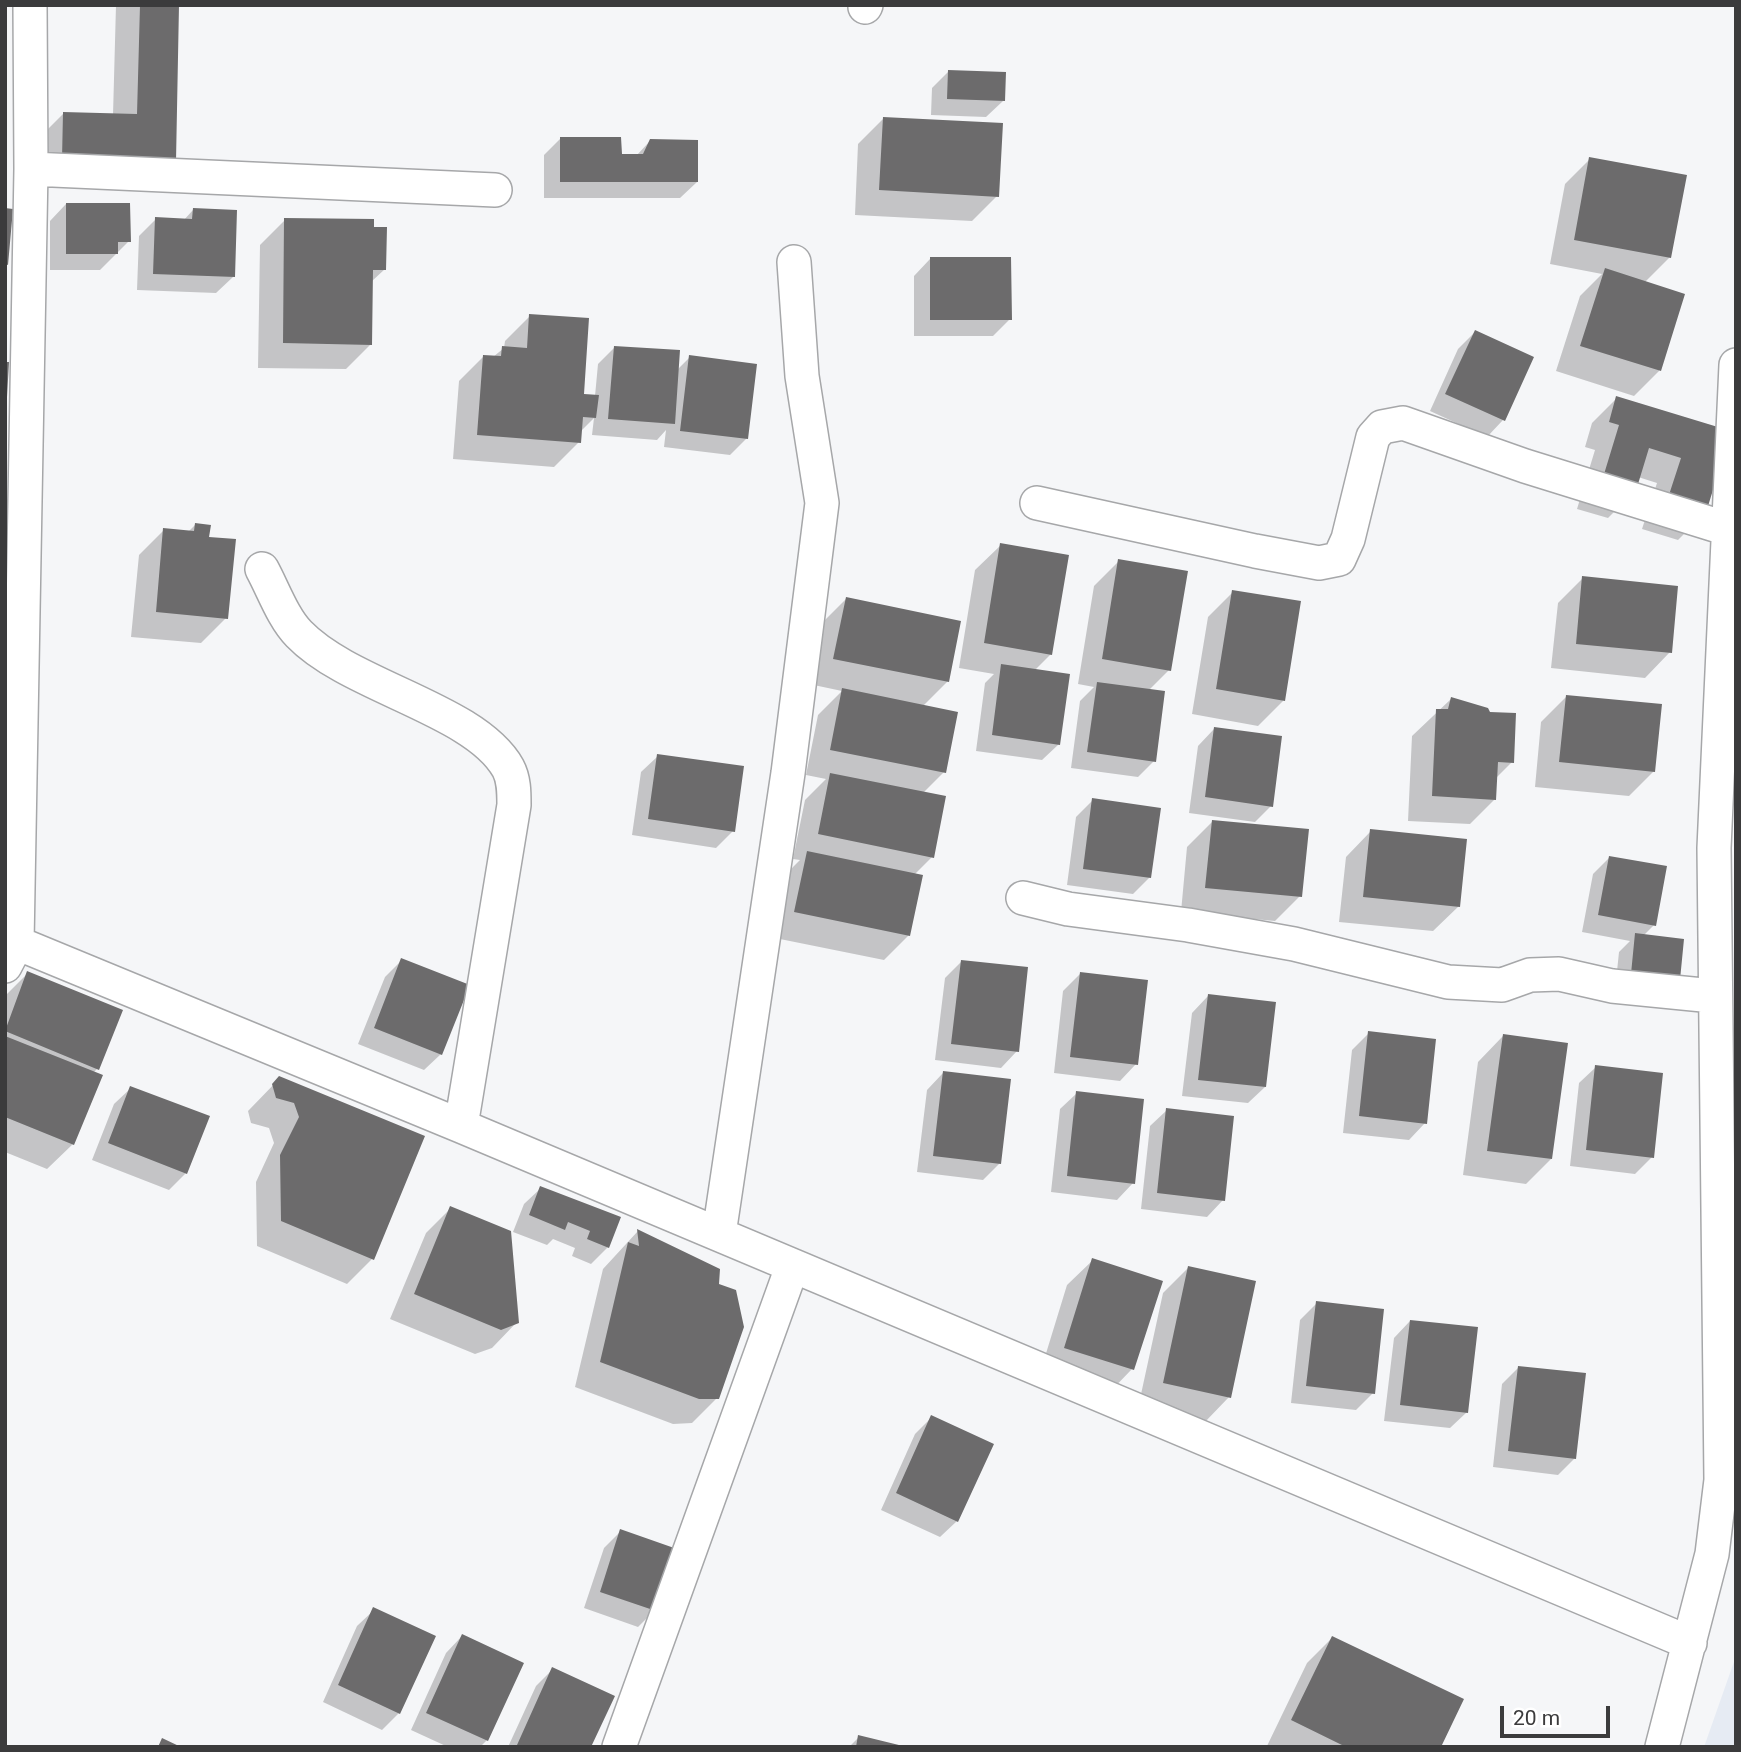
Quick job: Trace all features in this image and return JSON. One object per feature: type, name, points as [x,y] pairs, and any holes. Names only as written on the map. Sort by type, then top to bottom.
[{"type":"street","points":[[30,5],[31,169],[11,954],[461,1126],[1690,1643]]},
{"type":"street","points":[[31,169],[495,190]]},
{"type":"street","points":[[719,1234],[788,773],[822,503],[802,376],[794,262]]},
{"type":"street","points":[[1662,1747],[1712,1554],[1721,1480],[1727,1066],[1713,996],[1714,848],[1730,617],[1728,529],[1736,365]]},
{"type":"street","points":[[1037,503],[1255,551],[1319,563],[1331,562],[1339,559],[1348,539],[1373,437],[1382,426],[1403,424],[1525,466],[1728,529]]},
{"type":"street","points":[[262,569],[298,633],[338,665],[463,727],[490,746],[508,768],[514,786],[514,804],[461,1126]]},
{"type":"street","points":[[1023,898],[1068,909],[1188,925],[1280,942],[1448,982],[1502,985],[1530,975],[1559,974],[1612,986],[1713,996]]},
{"type":"street","points":[[619,1747],[792,1267]]},
{"type":"shaded area","points":[[1736,1656],[1736,1747],[1704,1747]]},
{"type":"building","points":[[140,5],[179,5],[176,161],[62,159],[63,112],[137,114]]},
{"type":"building","points":[[948,70],[1006,72],[1005,101],[947,99]]},
{"type":"building","points":[[883,117],[1003,123],[999,197],[879,190]]},
{"type":"building","points":[[560,137],[621,137],[622,154],[643,154],[650,139],[698,140],[698,182],[560,182]]},
{"type":"building","points":[[1589,157],[1687,175],[1671,258],[1574,240]]},
{"type":"building","points":[[66,203],[130,203],[131,242],[118,242],[118,254],[66,254]]},
{"type":"building","points":[[5,208],[13,209],[8,265],[5,264]]},
{"type":"building","points":[[193,208],[237,210],[235,277],[153,274],[155,217],[192,219]]},
{"type":"building","points":[[284,218],[374,219],[374,227],[387,227],[386,270],[373,270],[372,345],[283,343]]},
{"type":"building","points":[[930,257],[1011,257],[1012,320],[930,320]]},
{"type":"building","points":[[1605,268],[1685,294],[1661,371],[1580,346]]},
{"type":"building","points":[[529,314],[589,318],[584,394],[599,395],[596,418],[583,417],[581,443],[477,435],[483,355],[501,356],[502,346],[527,348]]},
{"type":"building","points":[[1475,330],[1534,357],[1505,421],[1445,394]]},
{"type":"building","points":[[614,346],[680,350],[675,424],[608,419]]},
{"type":"building","points":[[689,355],[757,364],[748,439],[680,431]]},
{"type":"building","points":[[5,362],[9,362],[7,397],[5,397]]},
{"type":"building","points":[[1616,396],[1731,431],[1705,516],[1666,504],[1681,458],[1649,448],[1635,494],[1601,484],[1619,425],[1609,422]]},
{"type":"building","points":[[195,523],[211,525],[209,537],[236,539],[228,619],[156,612],[163,528],[194,531]]},
{"type":"building","points":[[1000,543],[1069,555],[1052,655],[984,643]]},
{"type":"building","points":[[1118,559],[1188,571],[1171,671],[1102,659]]},
{"type":"building","points":[[1582,576],[1678,586],[1672,653],[1576,644]]},
{"type":"building","points":[[1232,590],[1301,601],[1285,701],[1216,689]]},
{"type":"building","points":[[846,597],[961,621],[949,682],[833,659]]},
{"type":"building","points":[[1001,664],[1070,674],[1060,745],[992,735]]},
{"type":"building","points":[[1097,682],[1165,691],[1156,762],[1087,752]]},
{"type":"building","points":[[842,688],[958,712],[946,773],[830,750]]},
{"type":"building","points":[[1566,695],[1662,704],[1655,772],[1559,762]]},
{"type":"building","points":[[1451,697],[1488,708],[1490,712],[1516,713],[1514,763],[1498,762],[1496,800],[1432,796],[1436,709],[1448,709]]},
{"type":"building","points":[[1214,727],[1282,736],[1273,807],[1205,797]]},
{"type":"building","points":[[657,754],[744,766],[735,832],[648,819]]},
{"type":"building","points":[[830,773],[946,796],[934,858],[818,834]]},
{"type":"building","points":[[1092,798],[1161,808],[1151,878],[1083,869]]},
{"type":"building","points":[[1212,820],[1309,829],[1302,897],[1205,888]]},
{"type":"building","points":[[1370,829],[1467,839],[1460,907],[1363,897]]},
{"type":"building","points":[[807,851],[923,875],[910,936],[794,912]]},
{"type":"building","points":[[1609,856],[1667,866],[1656,926],[1598,915]]},
{"type":"building","points":[[1635,933],[1684,939],[1679,990],[1630,984]]},
{"type":"building","points":[[401,958],[470,985],[442,1055],[374,1028]]},
{"type":"building","points":[[961,960],[1028,967],[1019,1052],[951,1044]]},
{"type":"building","points":[[27,971],[123,1010],[99,1070],[5,1031]]},
{"type":"building","points":[[1080,972],[1148,980],[1138,1065],[1070,1057]]},
{"type":"building","points":[[1208,994],[1276,1002],[1266,1087],[1198,1080]]},
{"type":"building","points":[[1368,1031],[1436,1039],[1427,1124],[1359,1116]]},
{"type":"building","points":[[1503,1034],[1568,1043],[1552,1159],[1487,1151]]},
{"type":"building","points":[[5,1036],[103,1075],[74,1145],[5,1117]]},
{"type":"building","points":[[1595,1065],[1663,1073],[1654,1158],[1586,1150]]},
{"type":"building","points":[[943,1071],[1011,1079],[1001,1164],[933,1156]]},
{"type":"building","points":[[279,1076],[425,1136],[374,1260],[281,1221],[280,1155],[299,1117],[294,1103],[276,1098],[272,1084]]},
{"type":"building","points":[[130,1086],[210,1116],[187,1174],[108,1143]]},
{"type":"building","points":[[1076,1091],[1144,1099],[1135,1184],[1067,1176]]},
{"type":"building","points":[[1166,1108],[1234,1116],[1225,1201],[1157,1193]]},
{"type":"building","points":[[540,1186],[621,1217],[609,1248],[587,1239],[590,1231],[568,1222],[565,1230],[529,1215]]},
{"type":"building","points":[[450,1206],[511,1231],[519,1323],[501,1330],[414,1294]]},
{"type":"building","points":[[637,1229],[720,1269],[719,1284],[736,1290],[744,1327],[719,1399],[699,1399],[600,1362],[628,1242],[639,1246]]},
{"type":"building","points":[[1092,1258],[1163,1281],[1134,1370],[1064,1348]]},
{"type":"building","points":[[1188,1266],[1256,1281],[1231,1398],[1163,1383]]},
{"type":"building","points":[[1316,1301],[1384,1309],[1375,1394],[1306,1386]]},
{"type":"building","points":[[1410,1320],[1478,1327],[1468,1413],[1400,1405]]},
{"type":"building","points":[[1518,1366],[1586,1373],[1576,1459],[1508,1451]]},
{"type":"building","points":[[931,1415],[994,1444],[958,1522],[896,1493]]},
{"type":"building","points":[[620,1529],[677,1549],[656,1611],[600,1592]]},
{"type":"building","points":[[373,1607],[436,1636],[400,1714],[338,1685]]},
{"type":"building","points":[[462,1634],[524,1663],[488,1741],[426,1713]]},
{"type":"building","points":[[1332,1636],[1464,1699],[1441,1747],[1346,1747],[1291,1720]]},
{"type":"building","points":[[552,1667],[615,1696],[591,1747],[517,1745]]},
{"type":"building","points":[[858,1735],[903,1746],[903,1747],[856,1747]]},
{"type":"building","points":[[162,1738],[181,1747],[158,1747]]}]
